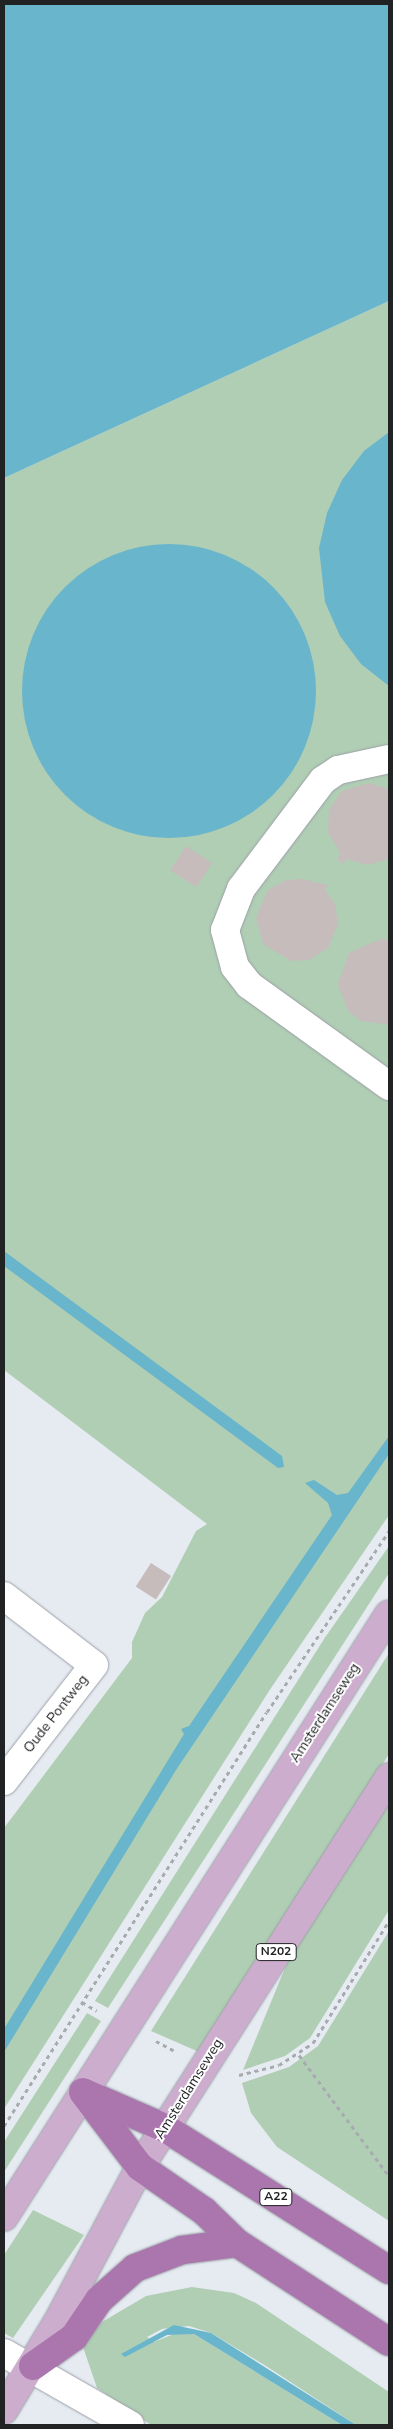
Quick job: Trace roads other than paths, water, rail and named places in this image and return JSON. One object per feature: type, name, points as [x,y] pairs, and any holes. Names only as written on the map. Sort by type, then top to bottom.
[{"type":"highway","name":"A22","points":[[84,2092],[165,2128],[389,2270]]},
{"type":"highway","points":[[84,2092],[140,2167],[204,2211],[237,2243],[389,2342]]},
{"type":"highway","points":[[33,2366],[74,2337],[99,2300],[135,2268],[182,2250],[237,2243]]},
{"type":"main road","name":"Amsterdamseweg","points":[[4,2217],[389,1614]]},
{"type":"main road","name":"Amsterdamseweg","points":[[4,2410],[33,2366],[140,2167],[389,1777]]},
{"type":"street","points":[[389,759],[338,770],[323,780],[241,889],[225,930],[235,968],[249,985],[389,1086]]},
{"type":"street","name":"Oude Pontweg","points":[[4,1596],[94,1665],[4,1781]]},
{"type":"street","points":[[4,2353],[33,2366],[130,2425]]},
{"type":"water","points":[[4,4],[389,4],[389,301],[4,478]]},
{"type":"water","points":[[389,432],[389,686],[361,664],[340,636],[325,602],[319,548],[327,513],[342,480],[364,451]]},
{"type":"water","points":[[169,544],[198,547],[225,555],[250,569],[273,587],[291,610],[305,635],[313,662],[316,691],[313,720],[305,747],[291,772],[273,795],[250,813],[225,827],[198,835],[169,838],[140,835],[113,827],[88,813],[65,795],[47,772],[33,747],[25,720],[22,691],[25,662],[33,635],[47,610],[65,587],[88,569],[113,555],[140,547]]},
{"type":"water","points":[[4,1251],[282,1456],[284,1467],[278,1468],[4,1266]]},
{"type":"water","points":[[389,1436],[389,1454],[176,1770],[4,2052],[4,2029],[184,1734],[181,1729],[189,1726],[332,1515],[328,1503],[305,1483],[314,1480],[337,1495],[348,1493]]},
{"type":"water","points":[[174,2325],[211,2333],[356,2425],[342,2425],[194,2334],[167,2335],[125,2357],[121,2354]]}]
